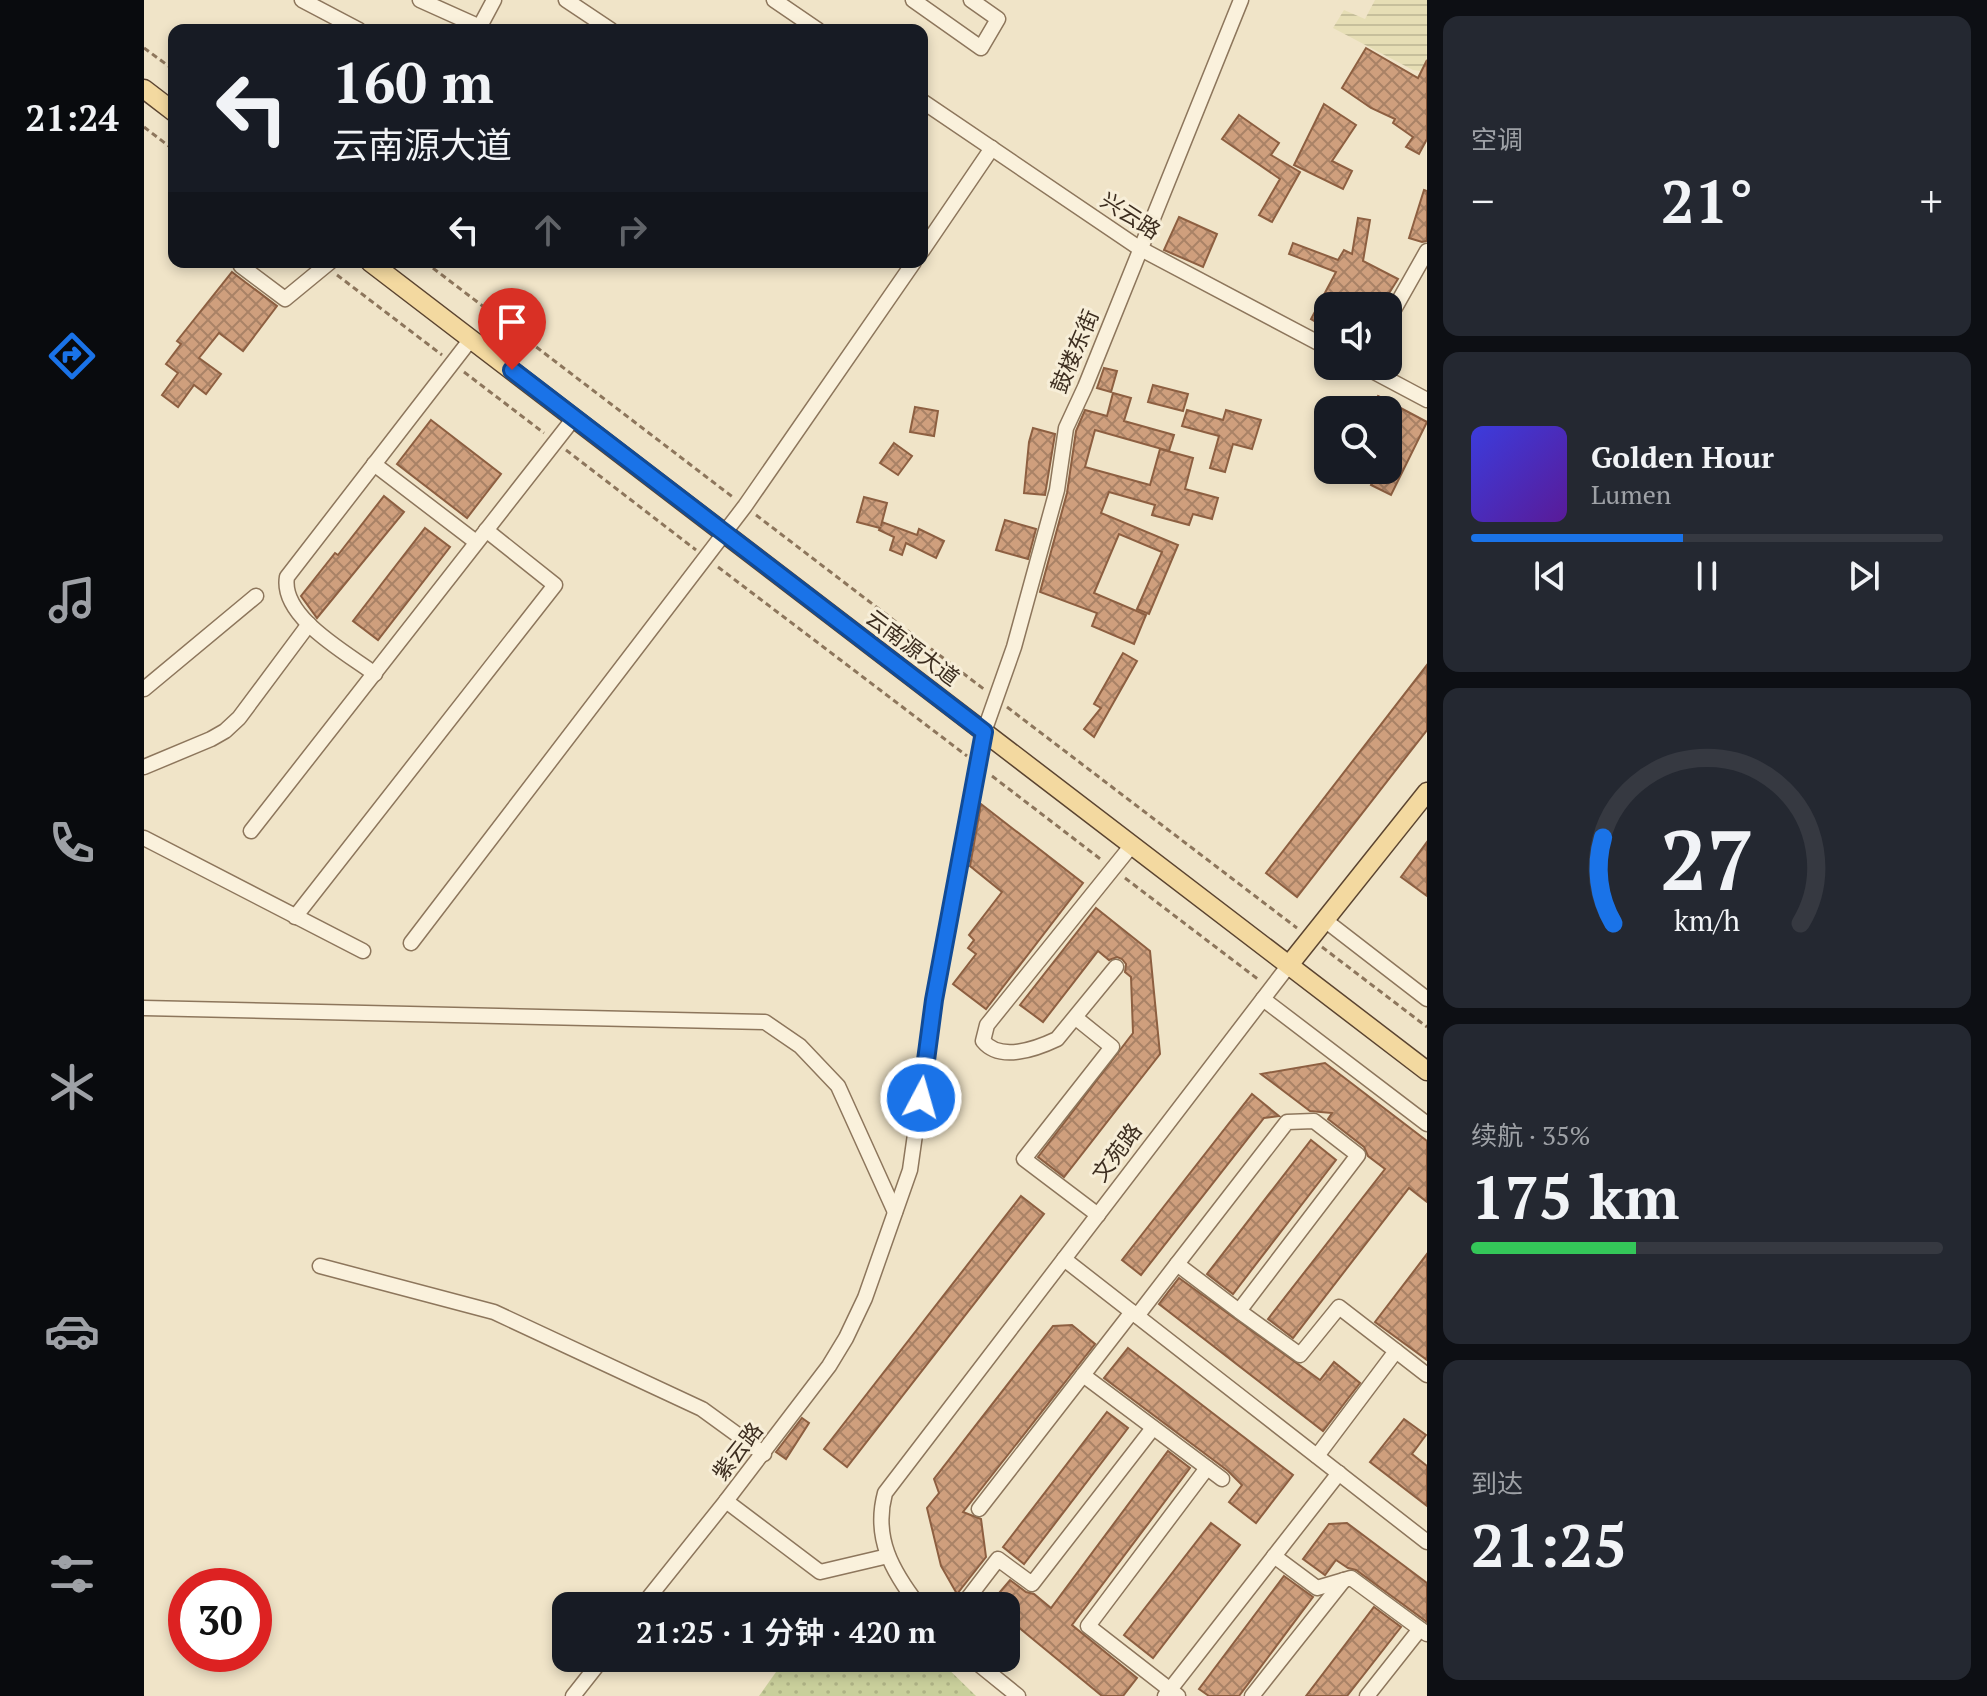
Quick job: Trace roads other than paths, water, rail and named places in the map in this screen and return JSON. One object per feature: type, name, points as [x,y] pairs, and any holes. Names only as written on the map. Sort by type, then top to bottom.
[{"type":"main road","points":[[144,89],[168,107]]},
{"type":"main road","name":"云南源大道","points":[[378,268],[1427,1071]]},
{"type":"main road","name":"文苑路","points":[[1289,965],[1427,792]]},
{"type":"street","points":[[302,0],[348,24]]},
{"type":"street","points":[[420,0],[469,24]]},
{"type":"street","points":[[482,24],[494,0]]},
{"type":"street","points":[[566,0],[602,24]]},
{"type":"street","points":[[774,0],[809,24]]},
{"type":"street","points":[[913,0],[981,48],[998,19],[971,0]]},
{"type":"street","name":"鼓楼东街","points":[[978,765],[984,732],[1014,647],[1057,490],[1066,428],[1241,0]]},
{"type":"street","name":"兴云路","points":[[928,105],[1139,248],[1314,341]]},
{"type":"street","points":[[928,239],[992,148]]},
{"type":"street","points":[[1402,295],[1427,251]]},
{"type":"street","points":[[244,268],[285,299],[322,268]]},
{"type":"street","points":[[411,943],[745,506],[910,268]]},
{"type":"street","points":[[375,674],[299,616],[291,605],[286,589],[287,577],[471,339]]},
{"type":"street","points":[[1390,380],[1427,400]]},
{"type":"street","points":[[251,831],[574,418]]},
{"type":"street","points":[[374,464],[476,542]]},
{"type":"street","points":[[295,917],[555,585],[486,530]]},
{"type":"street","points":[[144,689],[256,596]]},
{"type":"street","points":[[144,767],[225,731],[239,718],[309,624]]},
{"type":"street","name":"紫云路","points":[[888,1556],[820,1572],[726,1501],[829,1366],[846,1338],[865,1298],[910,1170],[931,1016],[978,765]]},
{"type":"street","points":[[144,838],[363,951]]},
{"type":"street","points":[[1116,967],[1057,1039],[1002,1053],[991,1049],[983,1041],[987,1025],[1132,845]]},
{"type":"street","points":[[1326,921],[1427,999]]},
{"type":"street","name":"文苑路","points":[[888,1556],[882,1536],[880,1511],[885,1493],[1289,965]]},
{"type":"street","points":[[1267,994],[1427,1124]]},
{"type":"street","points":[[144,1008],[765,1022],[800,1046],[838,1086],[895,1212]]},
{"type":"street","points":[[1076,1018],[1112,1047],[1024,1159],[1098,1215]]},
{"type":"street","points":[[979,1509],[1287,1122],[1314,1121],[1358,1155],[1239,1311]]},
{"type":"street","points":[[1064,1259],[1427,1542]]},
{"type":"street","points":[[1177,1264],[1300,1355],[1339,1307],[1427,1375]]},
{"type":"street","points":[[320,1266],[494,1312],[702,1409],[764,1454]]},
{"type":"street","points":[[1317,1456],[1396,1351]]},
{"type":"street","points":[[1083,1375],[1222,1479]]},
{"type":"street","points":[[973,1592],[998,1559],[1032,1584],[1153,1428]]},
{"type":"street","points":[[1207,1468],[1088,1626],[1171,1694],[1339,1473]]},
{"type":"street","points":[[653,1592],[726,1501]]},
{"type":"street","points":[[888,1556],[910,1592]]},
{"type":"street","points":[[1274,1556],[1317,1588],[1351,1578],[1424,1631],[1367,1696]]},
{"type":"street","points":[[1252,1696],[1344,1580]]},
{"type":"street","points":[[988,1672],[1018,1696]]},
{"type":"street","points":[[573,1696],[584,1689]]}]
